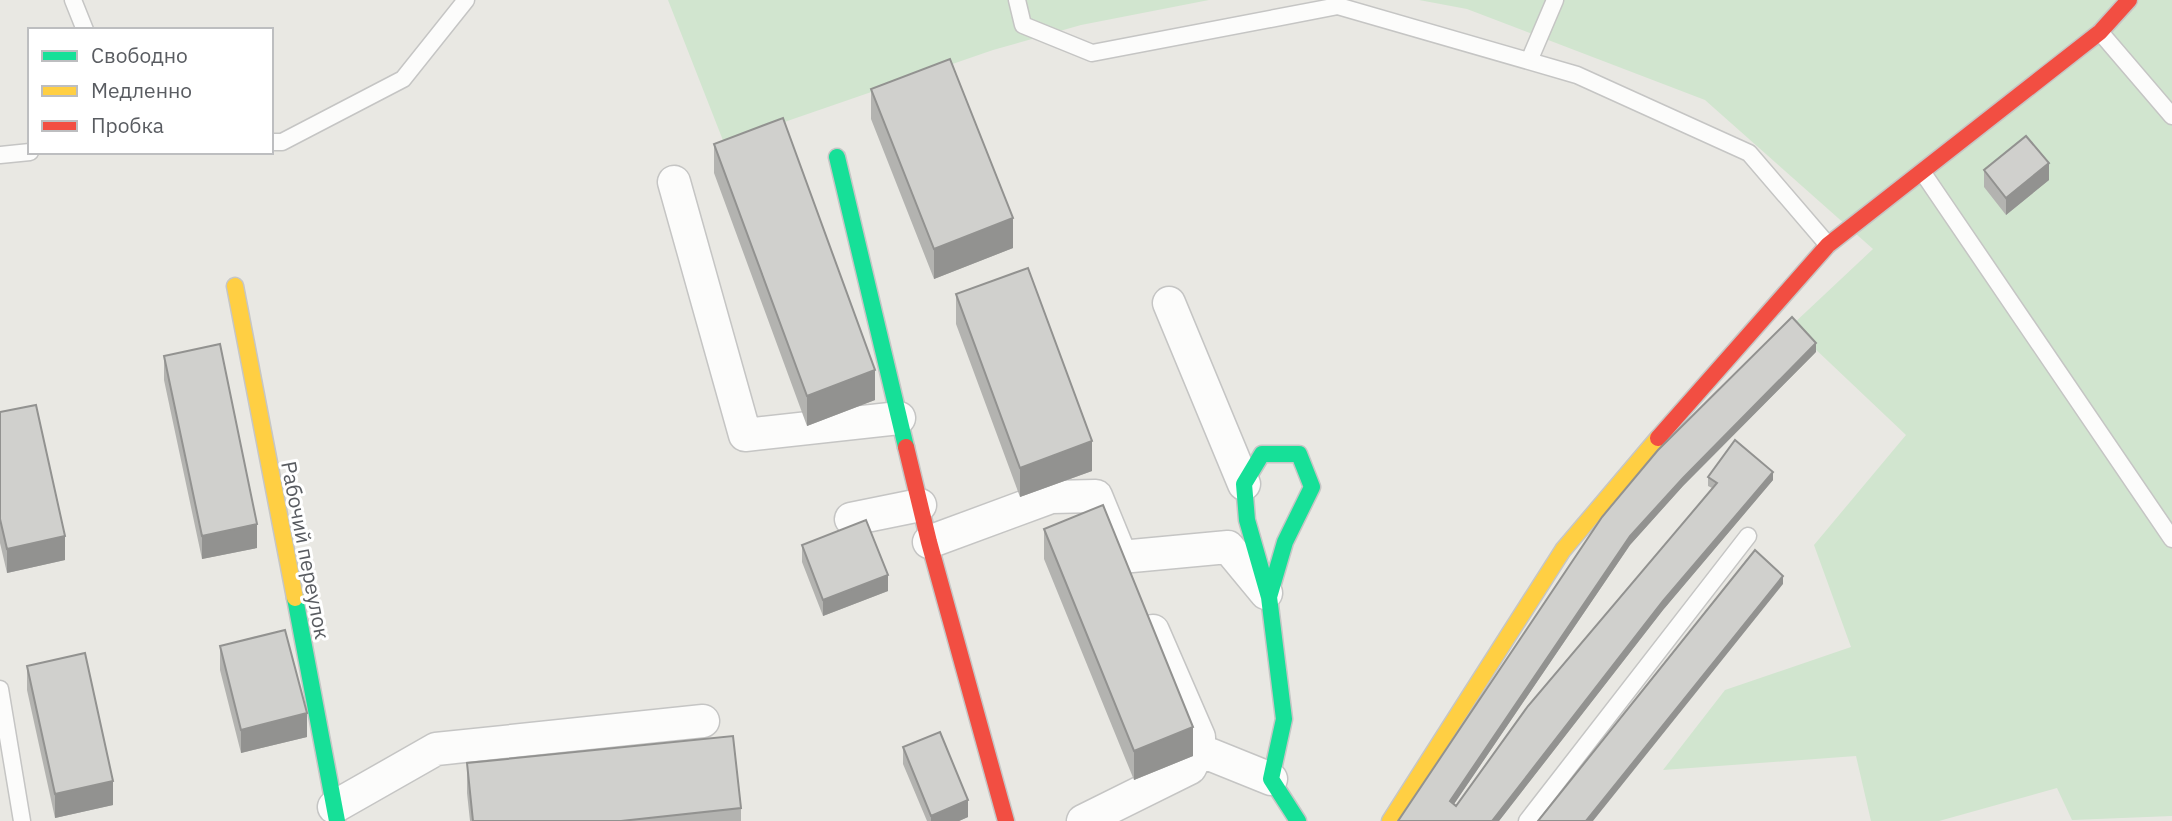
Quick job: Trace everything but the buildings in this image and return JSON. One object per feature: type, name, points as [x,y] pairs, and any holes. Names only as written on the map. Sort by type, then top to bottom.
[{"type":"street","points":[[1390,821],[1563,550],[1646,450],[1828,244],[1923,173],[2100,32],[2129,0]]},
{"type":"street","points":[[837,156],[929,541],[1006,821]]},
{"type":"street","points":[[674,182],[745,435],[899,418]]},
{"type":"street","name":"Рабочий переулок","points":[[235,286],[336,814]]},
{"type":"street","points":[[1169,303],[1244,484],[1247,520],[1269,597],[1284,719],[1271,779]]},
{"type":"street","points":[[1244,484],[1262,454],[1299,454],[1312,487],[1285,542],[1269,597]]},
{"type":"street","points":[[929,541],[1051,497],[1096,496],[1193,722],[1199,737],[1199,750],[1190,768],[1083,821]]},
{"type":"street","points":[[851,519],[920,505]]},
{"type":"street","points":[[1132,582],[1228,547],[1269,597]]},
{"type":"street","points":[[336,814],[436,749],[703,721]]},
{"type":"street","points":[[1199,750],[1271,779],[1298,821]]},
{"type":"lane","points":[[73,0],[84,28]]},
{"type":"lane","points":[[273,142],[282,142],[403,79],[466,0]]},
{"type":"lane","points":[[1017,0],[1023,25],[1092,53],[1338,6],[1577,75],[1749,153],[1828,244]]},
{"type":"lane","points":[[1529,61],[1555,0]]},
{"type":"lane","points":[[2100,32],[2172,116]]},
{"type":"lane","points":[[0,155],[28,152]]},
{"type":"lane","points":[[1923,173],[2172,539]]},
{"type":"lane","points":[[1527,821],[1748,536]]},
{"type":"lane","points":[[0,690],[22,821]]},
{"type":"green space","points":[[668,0],[1209,0],[1081,25],[993,50],[724,143]]},
{"type":"green space","points":[[1419,0],[2172,0],[2172,816],[2072,820],[2057,788],[1939,821],[1871,821],[1856,756],[1663,770],[1725,690],[1851,647],[1814,545],[1906,435],[1791,326],[1873,249],[1705,100],[1467,9]]},
{"type":"traffic: fast","points":[[837,157],[906,447]]},
{"type":"traffic: fast","points":[[1269,597],[1285,542],[1312,487],[1299,454],[1262,454],[1244,484],[1247,520],[1269,597],[1284,719],[1271,779],[1298,821]]},
{"type":"traffic: fast","points":[[295,598],[337,821]]},
{"type":"traffic: slow","points":[[235,286],[295,598]]},
{"type":"traffic: slow","points":[[1390,821],[1563,550],[1658,438]]},
{"type":"traffic: jam","points":[[1658,438],[1828,245],[2100,32],[2129,0]]},
{"type":"traffic: jam","points":[[906,447],[929,542],[1006,821]]}]
